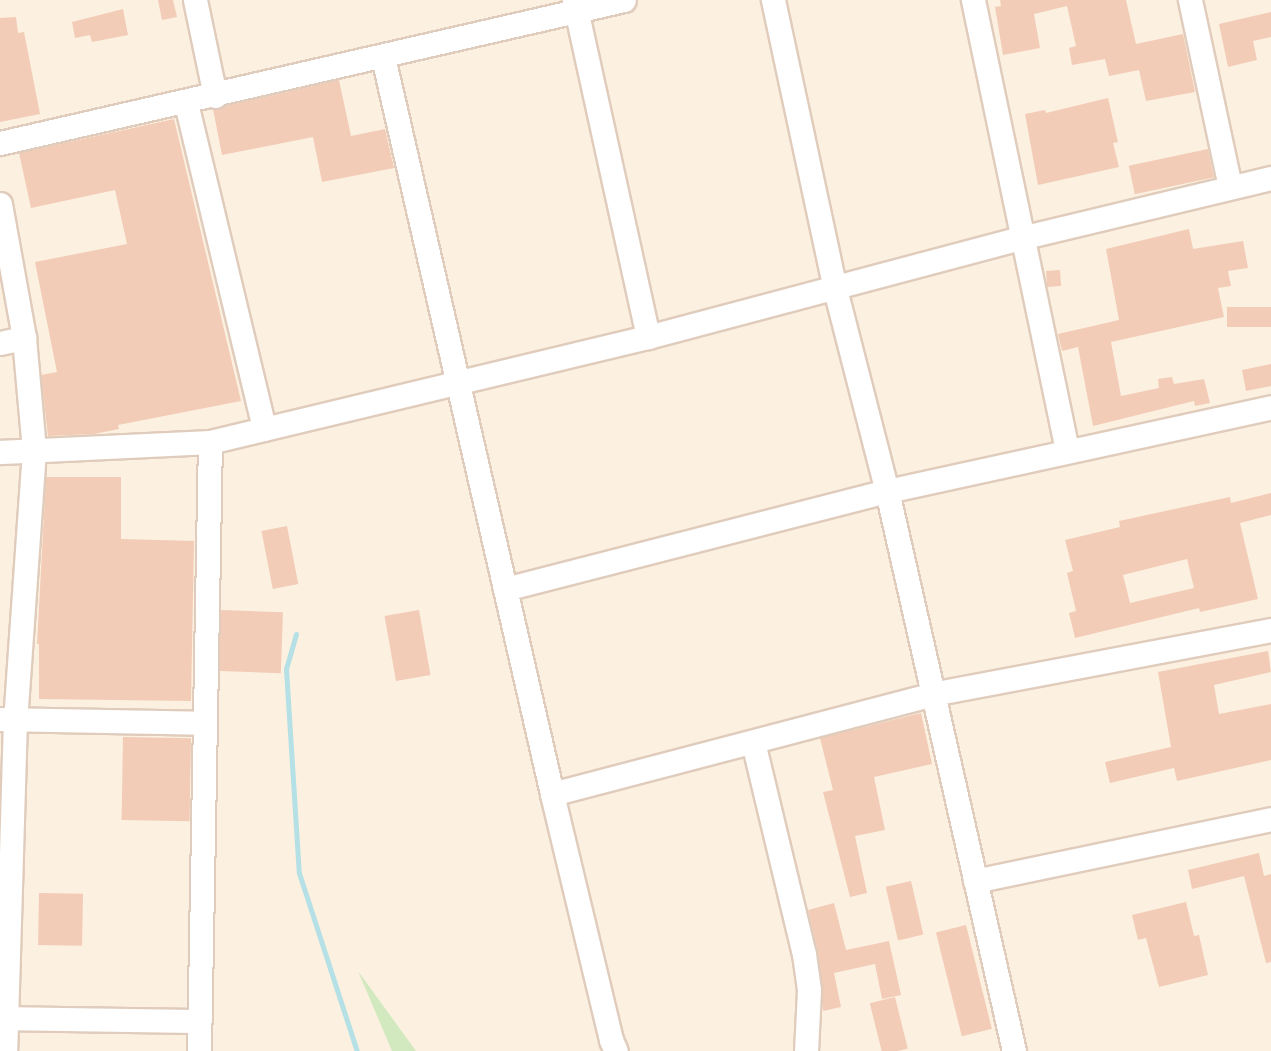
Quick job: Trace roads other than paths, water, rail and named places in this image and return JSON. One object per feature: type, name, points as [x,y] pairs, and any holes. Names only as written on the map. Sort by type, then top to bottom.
[{"type":"street","points":[[195,0],[215,96]]},
{"type":"street","points":[[0,143],[383,57],[575,5],[624,0]]},
{"type":"street","points":[[773,0],[835,289],[887,491],[1014,1051]]},
{"type":"street","points":[[973,0],[1067,450]]},
{"type":"street","points":[[1190,0],[1230,187]]},
{"type":"street","points":[[575,5],[648,337]]},
{"type":"street","points":[[383,57],[552,794],[611,1040],[617,1051]]},
{"type":"street","points":[[186,103],[264,429]]},
{"type":"street","points":[[0,452],[210,442],[648,337],[1021,238],[1271,178]]},
{"type":"street","points":[[0,204],[24,338],[34,450],[7,719],[3,1017],[5,1051]]},
{"type":"street","points":[[0,343],[24,338]]},
{"type":"street","points":[[505,589],[887,491],[1271,407]]},
{"type":"street","points":[[199,1051],[210,442]]},
{"type":"street","points":[[552,794],[932,694],[1271,630]]},
{"type":"street","points":[[7,719],[204,723]]},
{"type":"street","points":[[753,742],[804,954],[809,990],[806,1051]]},
{"type":"street","points":[[975,881],[1271,819]]},
{"type":"street","points":[[3,1017],[199,1021]]},
{"type":"waterway","points":[[296,634],[286,669],[299,873],[357,1051]]}]
